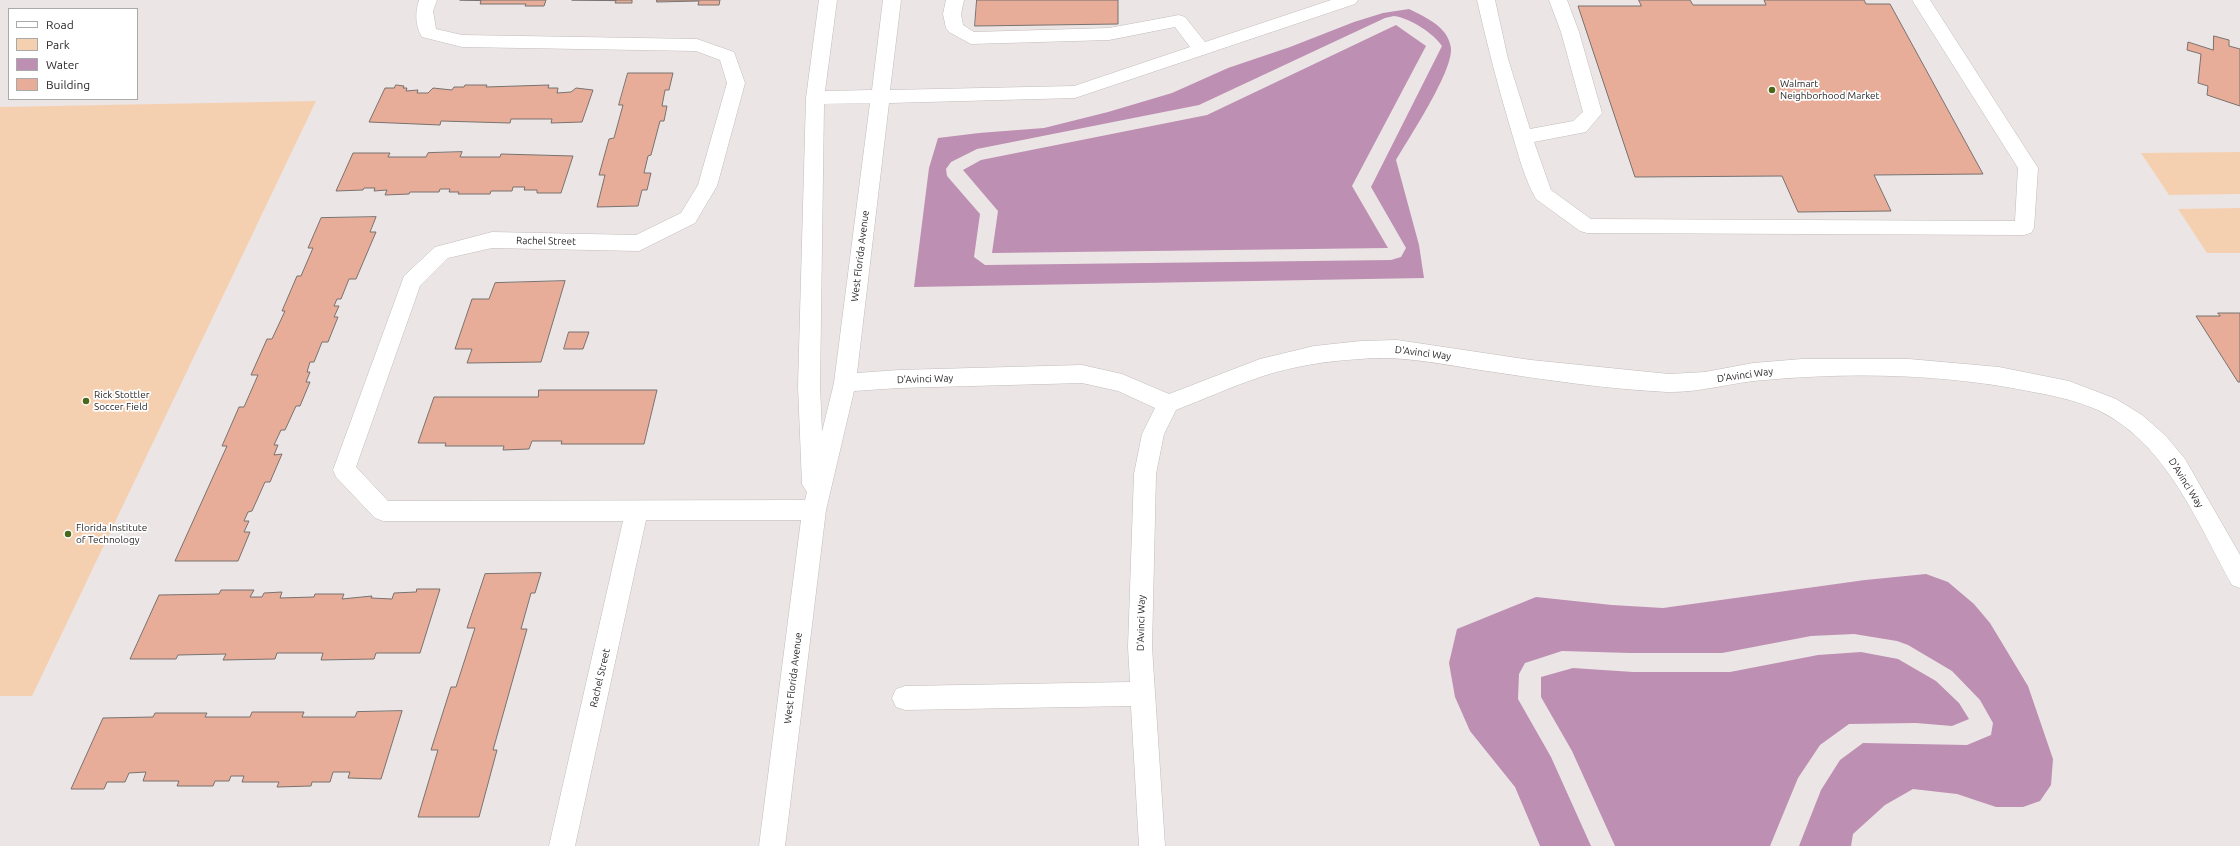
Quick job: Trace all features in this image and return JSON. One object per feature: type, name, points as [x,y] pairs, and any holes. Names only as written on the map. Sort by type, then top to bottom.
[{"type":"street","name":"Rachel Street","points":[[428,0],[424,11],[428,33],[462,41],[697,45],[728,56],[736,83],[707,186],[688,218],[639,243],[492,240],[442,252],[411,282],[344,470],[383,511],[814,510]]},
{"type":"street","name":"West Florida Avenue","points":[[814,510],[808,386],[815,98],[828,0]]},
{"type":"street","name":"West Florida Avenue","points":[[772,846],[814,510],[845,382],[892,0]]},
{"type":"street","points":[[955,0],[952,14],[955,28],[971,38],[1109,34],[1179,21],[1201,50]]},
{"type":"street","points":[[815,98],[1076,92],[1349,0]]},
{"type":"street","points":[[1486,0],[1499,59],[1523,137],[1544,194],[1587,226],[2024,228],[2028,168],[1921,0]]},
{"type":"street","points":[[1523,137],[1579,127],[1593,112],[1570,32],[1558,0]]},
{"type":"street","name":"D'Avinci Way","points":[[1152,846],[1140,647],[1145,474],[1153,434],[1168,404],[1260,368],[1314,356],[1361,350],[1397,349],[1531,368],[1669,383],[1705,381],[1753,372],[1802,368],[1909,368],[1999,376],[2069,390],[2108,405],[2134,422],[2158,443],[2177,466],[2240,577]]},
{"type":"street","name":"D'Avinci Way","points":[[845,382],[1082,374],[1122,383],[1168,404]]},
{"type":"street","name":"Rachel Street","points":[[562,846],[638,510]]},
{"type":"street","points":[[905,698],[1143,694]]},
{"type":"green space","name":"Rick Stottler Soccer Field","points":[[316,101],[32,696],[0,696],[0,107]]},
{"type":"green space","points":[[2240,152],[2240,194],[2169,195],[2141,153]]},
{"type":"green space","points":[[2240,208],[2240,253],[2207,253],[2178,209]]},
{"type":"water","points":[[1409,9],[1432,21],[1440,28],[1446,35],[1451,47],[1445,73],[1429,105],[1396,160],[1419,245],[1424,278],[914,287],[929,168],[938,138],[1044,128],[1108,112],[1172,93],[1228,68],[1290,47],[1354,22],[1383,13]],"holes":[[[1394,16],[1400,17],[1427,31],[1442,46],[1371,187],[1406,248],[1401,257],[1391,260],[985,265],[974,257],[980,214],[947,176],[946,169],[951,162],[977,149],[1199,105],[1385,18]]]},
{"type":"water","points":[[1396,25],[1426,46],[1352,186],[1388,248],[992,253],[998,211],[963,170],[981,160],[1207,115]]},
{"type":"water","points":[[1926,574],[1948,582],[1974,604],[1990,623],[2028,686],[2053,759],[2051,785],[2040,801],[2023,807],[1996,807],[1957,794],[1913,789],[1885,805],[1853,834],[1851,846],[1799,846],[1821,790],[1840,760],[1863,743],[1967,745],[1991,735],[1993,723],[1980,700],[1952,671],[1908,645],[1897,641],[1854,634],[1811,636],[1722,653],[1562,651],[1525,663],[1519,674],[1518,699],[1551,757],[1591,846],[1540,846],[1515,787],[1470,731],[1455,697],[1449,663],[1457,629],[1536,597],[1612,605],[1663,608],[1865,580]]},
{"type":"water","points":[[1861,652],[1898,659],[1936,681],[1959,703],[1969,719],[1952,726],[1916,723],[1849,724],[1820,745],[1798,778],[1770,846],[1615,846],[1572,751],[1541,697],[1541,677],[1573,668],[1633,672],[1730,672],[1818,655]]},
{"type":"building","points":[[460,0],[546,0],[544,6],[525,6],[526,4],[480,4],[481,1]]},
{"type":"building","points":[[572,0],[632,0],[632,3],[615,3],[616,1]]},
{"type":"building","points":[[657,0],[720,0],[719,5],[698,5],[699,1],[657,2]]},
{"type":"building","points":[[977,0],[1118,0],[1118,24],[975,26]]},
{"type":"building","name":"Walmart Neighborhood Market","points":[[1639,0],[1690,0],[1693,5],[1766,5],[1764,0],[1864,0],[1866,4],[1890,4],[1983,174],[1874,175],[1891,211],[1798,212],[1782,176],[1635,177],[1578,6],[1641,6]]},
{"type":"building","points":[[2214,36],[2229,40],[2229,46],[2240,49],[2240,106],[2207,95],[2208,86],[2198,83],[2201,54],[2187,50],[2188,42],[2213,50]]},
{"type":"building","points":[[628,73],[673,73],[669,90],[665,90],[662,106],[667,106],[664,121],[660,121],[651,155],[648,156],[644,173],[651,173],[647,190],[642,190],[638,206],[597,207],[605,175],[599,175],[609,139],[614,138],[623,105],[619,105]]},
{"type":"building","points":[[396,85],[404,86],[403,88],[407,88],[406,91],[418,90],[417,93],[428,93],[433,88],[452,90],[454,87],[464,87],[465,85],[487,85],[486,87],[549,85],[548,88],[558,88],[557,93],[571,92],[576,88],[593,90],[582,122],[551,123],[552,119],[511,119],[510,123],[441,121],[440,125],[369,122],[385,88],[394,88]]},
{"type":"building","points":[[462,152],[460,157],[500,157],[501,154],[573,156],[561,193],[537,193],[537,190],[524,190],[525,187],[513,187],[512,191],[491,191],[490,194],[458,194],[459,192],[449,192],[450,189],[440,189],[439,192],[410,192],[409,194],[385,195],[387,190],[374,191],[375,188],[336,191],[353,153],[390,153],[388,157],[426,157],[428,153]]},
{"type":"building","points":[[376,217],[370,232],[376,232],[356,279],[349,279],[341,299],[337,299],[334,306],[339,306],[334,317],[338,317],[328,342],[322,342],[314,362],[310,362],[307,372],[310,372],[306,382],[310,382],[300,406],[296,406],[285,430],[281,430],[274,445],[278,445],[274,455],[282,454],[270,482],[265,482],[252,511],[248,512],[244,521],[249,521],[244,532],[250,532],[238,561],[175,561],[227,446],[222,446],[239,407],[244,407],[258,375],[251,375],[267,339],[272,339],[285,311],[282,311],[297,276],[301,276],[313,248],[308,248],[321,218]]},
{"type":"building","points":[[565,281],[541,362],[467,363],[472,349],[455,349],[472,299],[489,299],[495,283]]},
{"type":"building","points":[[2218,313],[2240,313],[2240,382],[2238,382],[2196,316],[2220,316]]},
{"type":"building","points":[[569,332],[589,332],[583,349],[564,349]]},
{"type":"building","points":[[539,390],[657,390],[644,444],[561,444],[562,441],[532,441],[529,449],[503,450],[504,446],[445,446],[446,443],[418,443],[434,397],[538,397]]},
{"type":"building","points":[[541,573],[535,593],[531,593],[521,629],[527,629],[493,750],[497,750],[479,817],[418,817],[438,750],[431,750],[451,687],[456,687],[475,628],[467,628],[485,574]]},
{"type":"building","points":[[417,589],[440,589],[420,653],[376,653],[374,659],[321,660],[323,653],[277,653],[275,659],[223,660],[226,654],[178,655],[176,659],[130,659],[159,595],[219,594],[221,590],[254,590],[250,597],[262,597],[264,593],[282,592],[280,598],[314,597],[315,594],[344,594],[342,599],[372,596],[371,598],[392,599],[394,593],[416,592]]},
{"type":"building","points":[[402,711],[381,779],[348,778],[350,772],[333,772],[330,782],[312,782],[311,786],[277,787],[279,782],[242,782],[244,776],[231,776],[229,781],[215,781],[213,786],[177,786],[179,781],[143,781],[146,772],[129,773],[125,782],[107,782],[104,789],[71,789],[103,718],[153,717],[155,713],[207,713],[205,717],[250,717],[252,712],[304,712],[302,717],[355,717],[357,712]]},
{"type":"place","name":"Walmart Neighborhood Market","points":[[1772,90]]},
{"type":"place","name":"Rick Stottler Soccer Field","points":[[86,401]]},
{"type":"place","name":"Florida Institute of Technology","points":[[68,534]]}]
